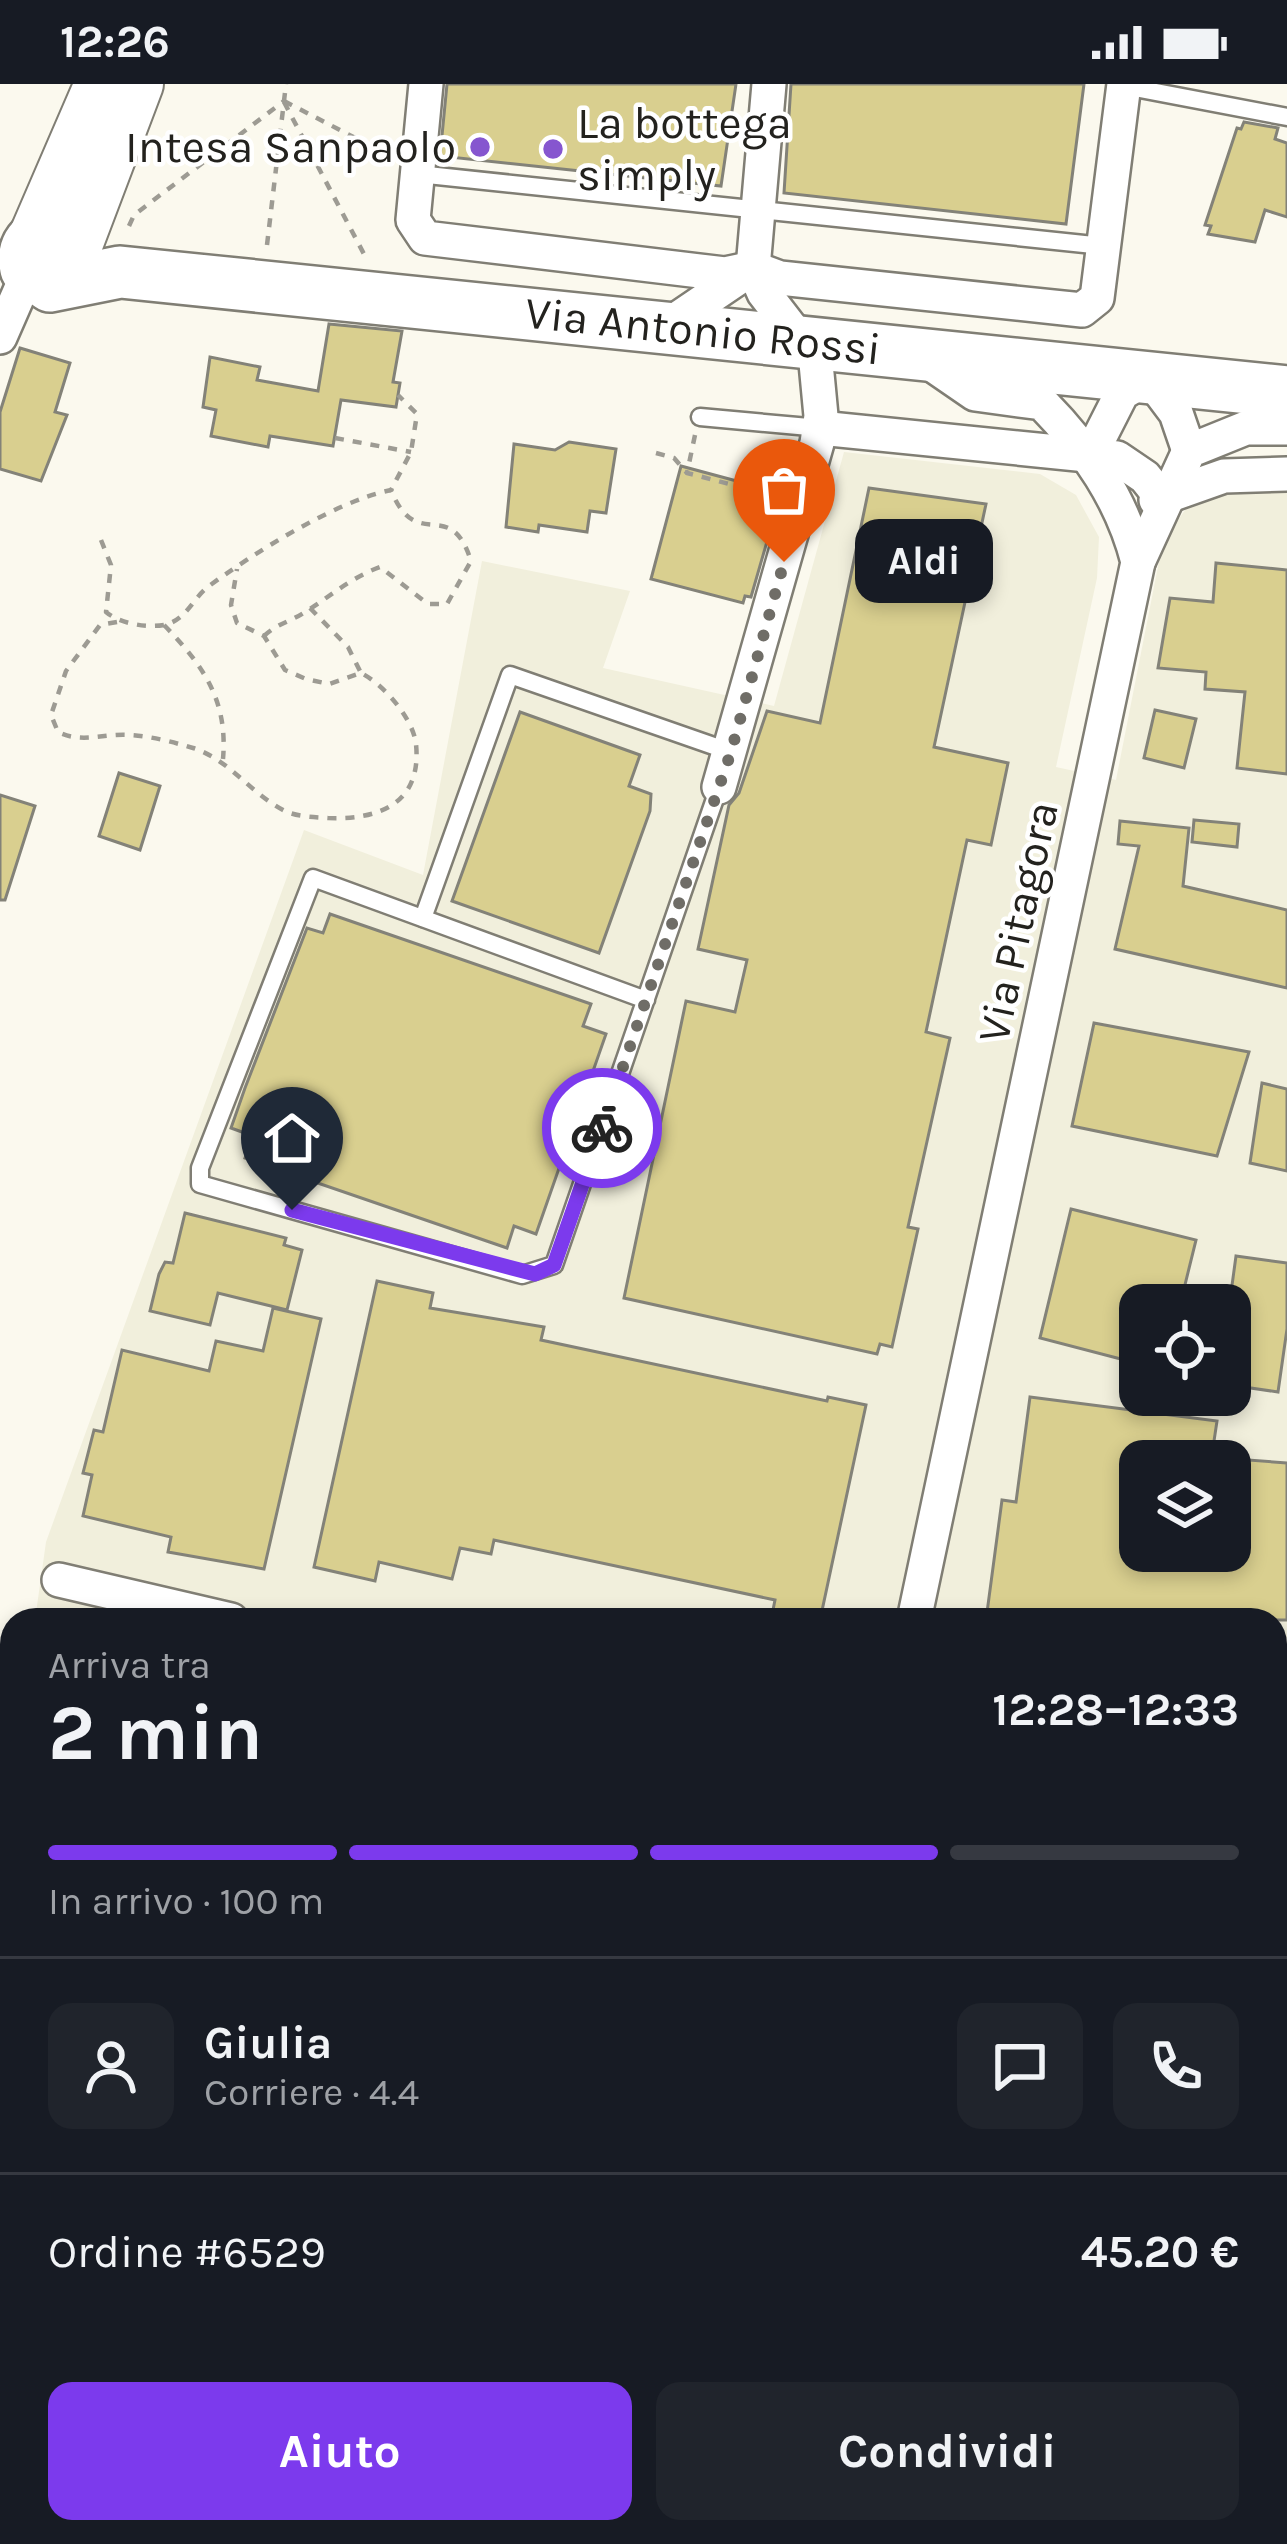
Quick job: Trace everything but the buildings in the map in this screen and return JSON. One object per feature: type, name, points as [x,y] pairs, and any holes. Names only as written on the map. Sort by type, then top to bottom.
[{"type":"main road","name":"Via Antonio Rossi","points":[[50,263],[1287,392]]},
{"type":"street","points":[[50,263],[99,84]]},
{"type":"street","points":[[0,337],[50,263],[139,84]]},
{"type":"street","name":"Via Antonio Rossi","points":[[426,84],[413,220],[425,238],[758,280],[780,278],[1082,310],[1097,298],[1102,246]]},
{"type":"street","points":[[727,332],[756,312],[756,206],[769,84]]},
{"type":"street","points":[[1102,246],[1124,85]]},
{"type":"street","points":[[667,326],[728,290],[758,280]]},
{"type":"street","points":[[719,787],[820,428],[807,341],[758,280]]},
{"type":"street","points":[[915,353],[976,394],[1042,403],[1090,456],[1113,495],[1138,562]]},
{"type":"street","points":[[1090,456],[1122,392],[1149,377],[1176,413],[1189,451],[1246,428],[1287,428]]},
{"type":"street","name":"Via Antonio Rossi","points":[[820,428],[1090,456]]},
{"type":"street","name":"Via Pitagora","points":[[917,1608],[1138,562],[1189,451]]},
{"type":"street","points":[[1090,456],[1117,458],[1145,477],[1164,501]]},
{"type":"street","points":[[1113,495],[1164,501],[1224,476],[1287,474]]},
{"type":"street","points":[[59,1580],[179,1608]]},
{"type":"lane","points":[[1124,85],[1287,117]]},
{"type":"lane","points":[[418,177],[756,206],[1102,246]]},
{"type":"lane","name":"Via Antonio Rossi","points":[[700,417],[820,428]]},
{"type":"lane","points":[[423,918],[510,675],[731,752]]},
{"type":"lane","points":[[646,1000],[313,878],[200,1168],[200,1184],[535,1274],[554,1265],[646,1000],[719,787]]},
{"type":"path","points":[[265,256],[286,84]]},
{"type":"path","points":[[50,263],[134,215],[284,101]]},
{"type":"path","points":[[284,101],[362,142],[398,172],[418,177]]},
{"type":"path","points":[[284,101],[370,267]]},
{"type":"path","points":[[310,608],[348,647],[361,673],[374,680],[415,734],[418,761],[411,788],[389,813],[354,819],[286,813],[223,760],[142,736],[74,740],[58,732],[51,715],[66,670],[100,625],[164,625],[183,616],[205,589],[339,508],[391,490],[411,452],[417,414],[398,395]]},
{"type":"path","points":[[687,472],[700,417]]},
{"type":"path","points":[[656,453],[674,458],[687,472],[776,496],[776,482],[755,476],[768,422]]},
{"type":"path","points":[[335,438],[411,452]]},
{"type":"path","points":[[264,636],[328,592],[380,567],[428,604],[447,604],[471,561],[460,532],[451,526],[425,527],[409,518],[391,490]]},
{"type":"path","points":[[100,540],[111,565],[106,612],[117,622]]},
{"type":"path","points":[[237,569],[231,605],[237,622],[264,636],[285,670],[328,684],[361,673]]},
{"type":"path","points":[[164,625],[207,674],[226,725],[223,760]]},
{"type":"shaded area","points":[[844,452],[1040,474],[1076,495],[1099,537],[1097,578],[1056,767],[1116,780],[1163,541],[1193,499],[1258,484],[1287,488],[1287,1608],[37,1608],[46,1542],[304,830],[423,875],[482,561],[630,591],[603,668],[774,706]]},
{"type":"way so far","points":[[602,1128],[731,752],[784,562]]},
{"type":"place","name":"Intesa Sanpaolo","points":[[480,147]]},
{"type":"place","name":"La bottega simply","points":[[553,149]]},
{"type":"place","name":"Aldi","points":[[784,562]]},
{"type":"route","points":[[292,1210],[522,1275],[535,1274],[554,1265],[602,1128]]}]
